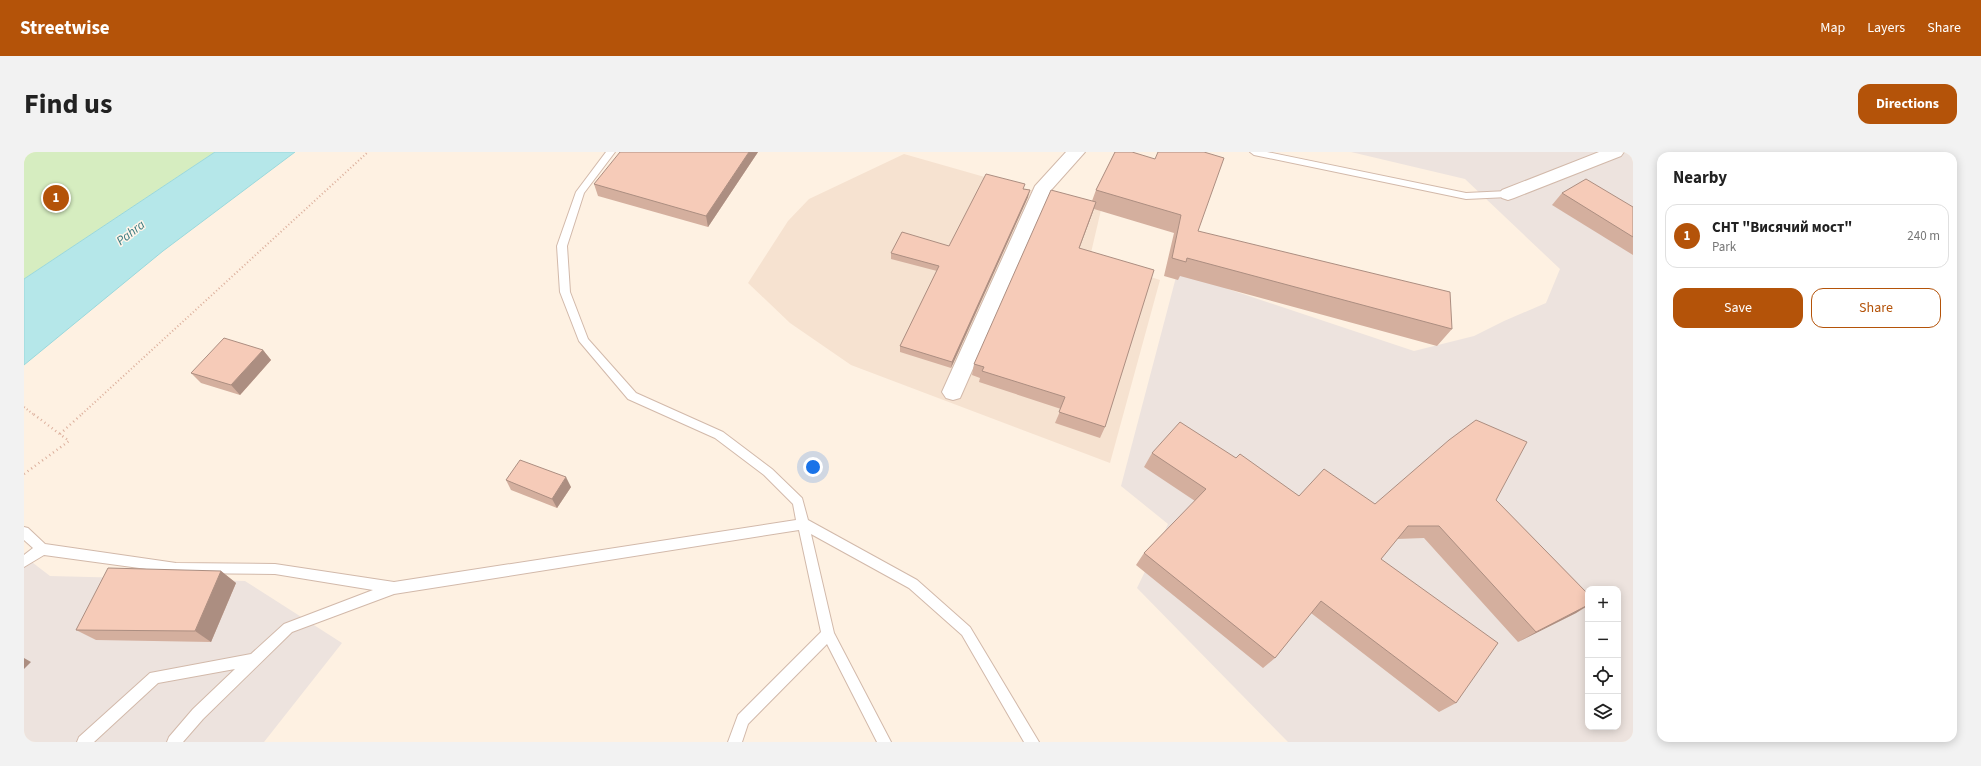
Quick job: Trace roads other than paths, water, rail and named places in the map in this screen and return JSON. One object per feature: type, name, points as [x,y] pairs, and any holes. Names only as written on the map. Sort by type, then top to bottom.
[{"type":"street","points":[[953,392],[1044,186],[1076,152]]},
{"type":"street","points":[[1508,194],[1615,152]]},
{"type":"lane","points":[[611,152],[580,192],[562,246],[565,292],[584,341],[632,396],[720,436],[768,472],[798,502],[828,634],[884,742]]},
{"type":"lane","points":[[1254,152],[1466,196],[1508,194]]},
{"type":"lane","points":[[174,742],[198,714],[288,628],[394,588],[804,524],[913,584],[966,631],[1032,742]]},
{"type":"lane","points":[[24,532],[42,549],[176,568],[275,569],[394,588]]},
{"type":"lane","points":[[24,562],[42,549]]},
{"type":"lane","points":[[735,742],[743,720],[828,634]]},
{"type":"lane","points":[[84,742],[155,677],[254,660]]},
{"type":"water","name":"Pahra","points":[[215,152],[295,152],[163,251],[24,365],[24,279]]},
{"type":"place","name":"СНТ \"Висячий мост\"","points":[[56,198]]}]
